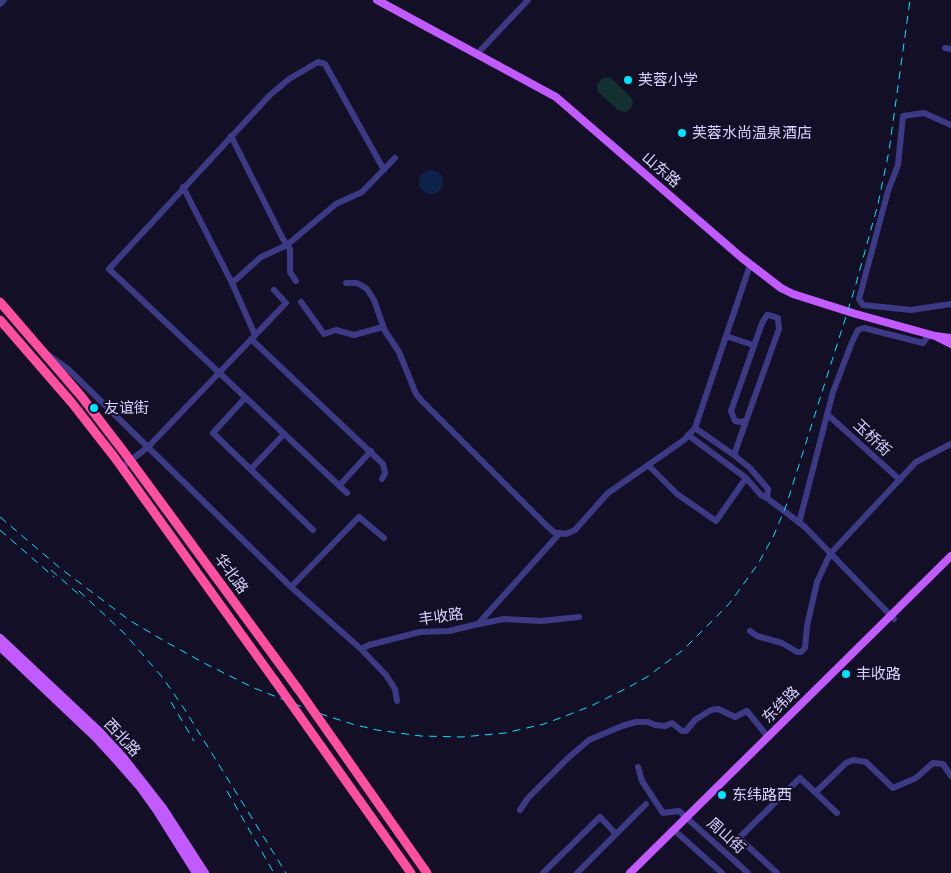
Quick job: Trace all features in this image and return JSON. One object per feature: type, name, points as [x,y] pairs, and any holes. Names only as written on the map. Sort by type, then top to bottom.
[{"type":"highway","name":"华北路","points":[[0,302],[81,396],[130,460],[298,689],[427,873]]},
{"type":"highway","name":"华北路","points":[[0,320],[72,403],[122,467],[412,873]]},
{"type":"main road","name":"山东路","points":[[377,0],[556,97],[772,282],[793,294],[856,314],[932,335],[951,338]]},
{"type":"main road","name":"山东路","points":[[932,335],[951,344]]},
{"type":"main road","name":"东纬路","points":[[630,873],[689,819],[893,617],[951,556]]},
{"type":"main road","name":"东纬路","points":[[689,819],[768,737],[951,563]]},
{"type":"main road","name":"西北路","points":[[0,638],[100,732],[123,757],[163,808],[205,873]]},
{"type":"main road","name":"西北路","points":[[0,648],[95,737],[139,786],[196,873]]},
{"type":"main road","name":"东纬路","points":[[637,873],[676,831]]},
{"type":"street","points":[[0,4],[4,0]]},
{"type":"street","points":[[477,54],[528,0]]},
{"type":"street","points":[[347,493],[108,269],[270,95],[289,79],[318,62],[325,64],[384,170]]},
{"type":"street","points":[[951,125],[924,113],[903,116],[898,165],[888,191],[859,299],[863,305],[911,310],[951,304]]},
{"type":"street","points":[[231,136],[290,249],[290,272],[296,281]]},
{"type":"street","points":[[232,283],[261,257],[287,245],[336,204],[362,192],[395,158]]},
{"type":"street","points":[[183,188],[232,283],[253,337],[384,464],[385,472],[382,479]]},
{"type":"street","name":"丰收路","points":[[361,649],[368,645],[420,632],[449,631],[478,624],[560,534],[566,534],[574,530],[608,493],[688,435],[695,428],[750,265]]},
{"type":"street","points":[[346,283],[356,283],[367,289],[374,300],[383,327],[400,352],[416,394],[546,526],[555,533],[560,534]]},
{"type":"street","points":[[122,467],[148,447],[286,303],[274,290]]},
{"type":"street","points":[[301,302],[324,334],[336,330],[354,335],[383,327]]},
{"type":"street","points":[[734,455],[779,329],[778,318],[766,315],[753,345],[731,411],[736,421],[746,421]]},
{"type":"street","points":[[799,522],[833,392],[858,330],[864,328],[923,343],[932,335]]},
{"type":"street","points":[[726,336],[753,345]]},
{"type":"street","points":[[42,350],[68,369],[291,586],[361,649],[386,675],[395,689],[397,701]]},
{"type":"street","points":[[245,398],[213,433],[314,530]]},
{"type":"street","name":"玉桥街","points":[[828,414],[900,480]]},
{"type":"street","points":[[695,428],[750,468],[768,489],[767,498]]},
{"type":"street","points":[[251,469],[284,434]]},
{"type":"street","points":[[688,435],[746,478],[761,495],[799,522],[893,617]]},
{"type":"street","points":[[750,631],[758,636],[782,643],[797,652],[801,652],[805,648],[807,626],[817,582],[830,554],[916,462],[951,444]]},
{"type":"street","points":[[339,486],[371,451]]},
{"type":"street","points":[[648,465],[677,494],[716,521],[746,478]]},
{"type":"street","points":[[291,586],[358,517],[384,538]]},
{"type":"street","points":[[478,624],[504,618],[541,621],[579,617]]},
{"type":"street","points":[[520,810],[528,798],[589,740],[622,726],[636,722],[648,722],[664,726],[672,723],[682,731],[686,731],[695,720],[711,710],[718,709],[735,718],[747,711],[768,737]]},
{"type":"street","points":[[816,792],[846,763],[852,760],[866,762],[893,788],[916,778],[933,763],[943,764],[951,776]]},
{"type":"street","points":[[638,766],[642,781],[663,813],[679,811],[689,819]]},
{"type":"street","points":[[777,873],[739,838],[798,779],[803,779],[837,813]]},
{"type":"street","points":[[577,873],[646,804]]},
{"type":"street","points":[[543,873],[600,817],[616,834]]},
{"type":"street","name":"周山街","points":[[689,819],[748,873]]},
{"type":"street","name":"周山街","points":[[676,831],[722,873]]},
{"type":"green space","points":[[605,77],[611,78],[631,97],[633,103],[630,109],[625,112],[618,110],[598,92],[597,86],[600,80]]},
{"type":"water","points":[[431,170],[439,174],[443,182],[439,190],[431,194],[423,190],[419,182],[423,174]]},
{"type":"railway","points":[[0,517],[60,568],[129,620],[166,642],[254,688],[352,724],[377,730],[421,736],[462,737],[505,733],[544,724],[591,706],[647,677],[683,650],[729,604],[758,564],[774,535],[786,506],[854,291],[878,204],[889,151],[910,0]]},
{"type":"railway","points":[[0,530],[54,577]]},
{"type":"railway","points":[[51,570],[83,598]]},
{"type":"railway","points":[[79,591],[125,634],[163,678],[185,710],[286,873]]},
{"type":"railway","points":[[171,702],[194,741]]},
{"type":"railway","points":[[227,791],[274,873]]},
{"type":"place","name":"芙蓉小学","points":[[628,80]]},
{"type":"place","name":"芙蓉水尚温泉酒店","points":[[682,133]]},
{"type":"place","name":"友谊街","points":[[94,408]]},
{"type":"place","name":"丰收路","points":[[846,674]]},
{"type":"place","name":"东纬路西","points":[[722,795]]}]
